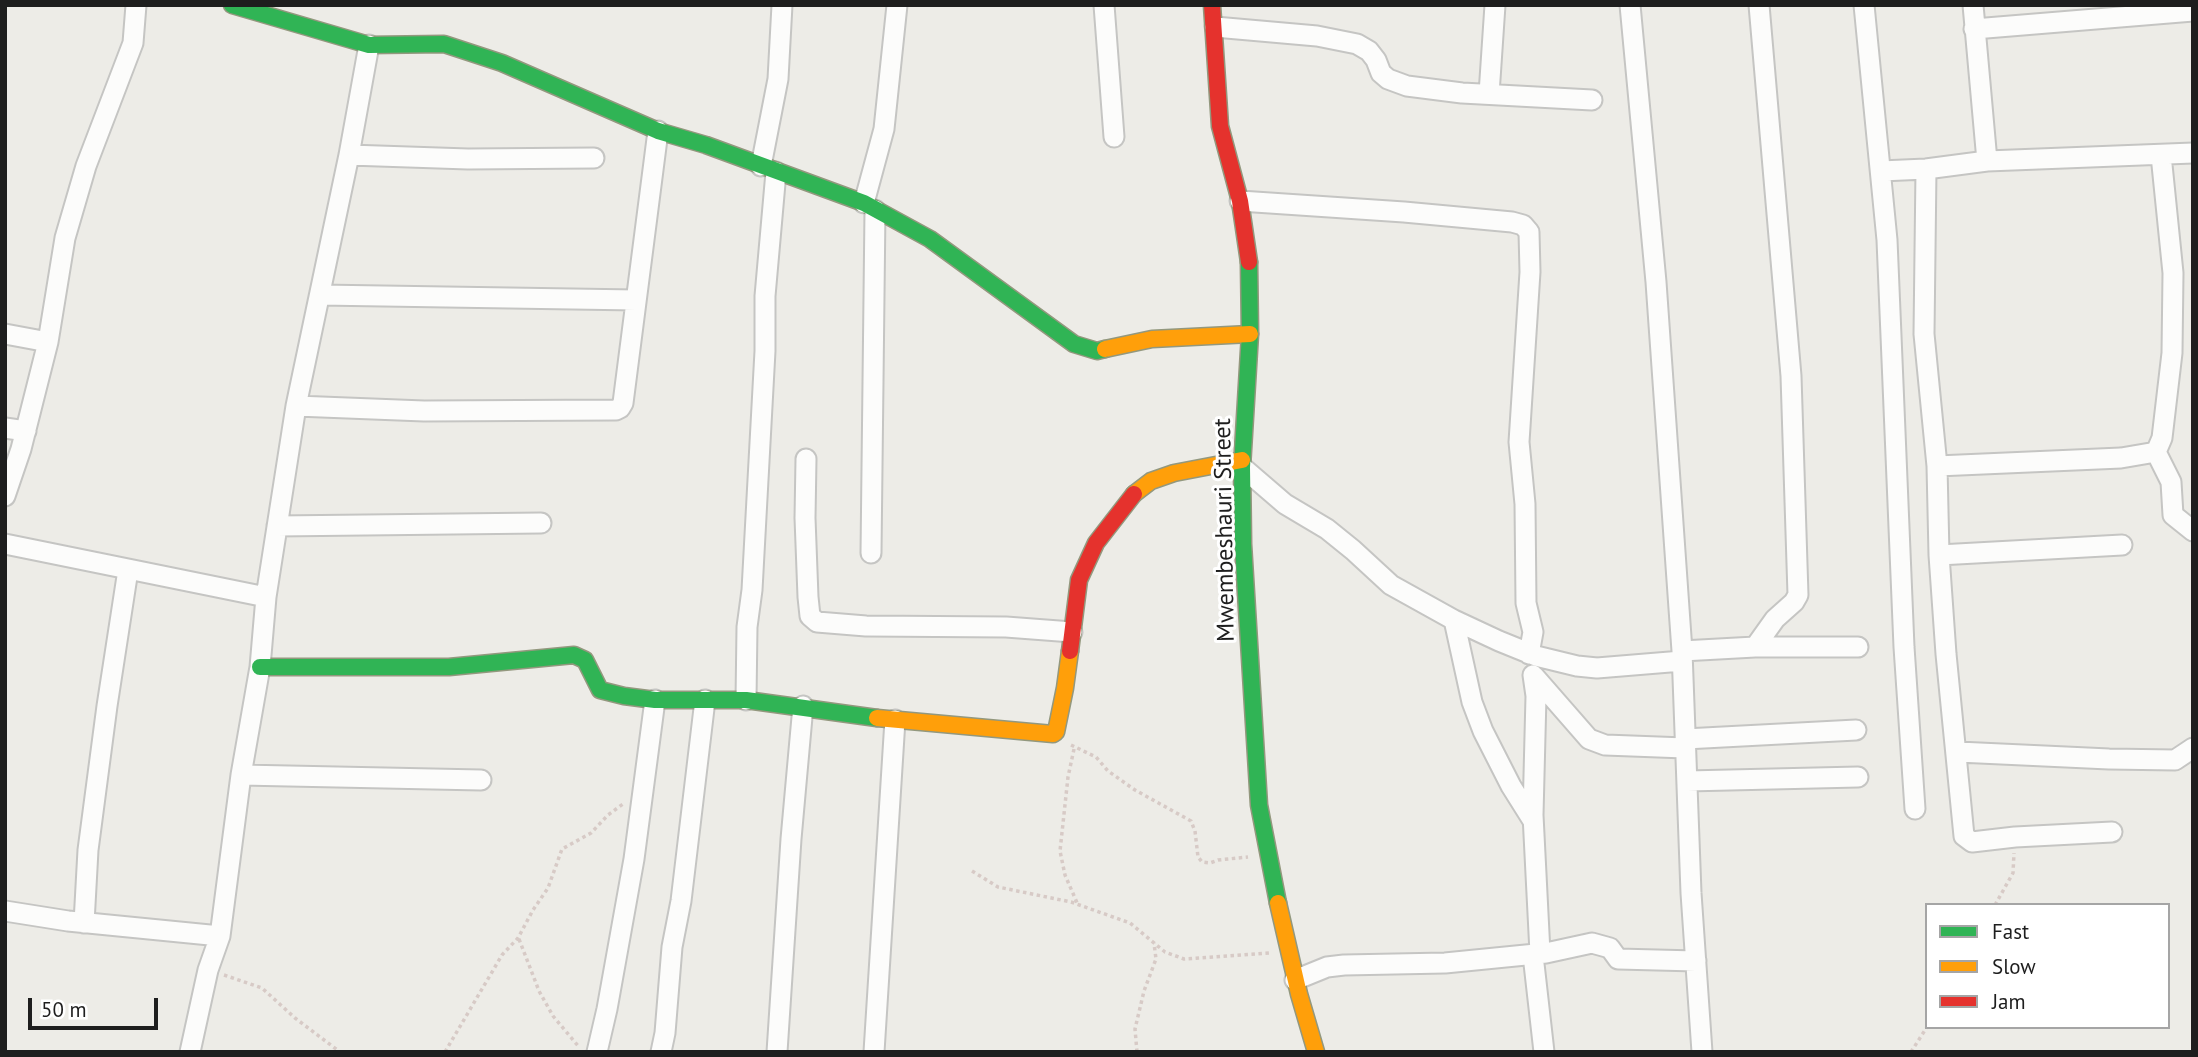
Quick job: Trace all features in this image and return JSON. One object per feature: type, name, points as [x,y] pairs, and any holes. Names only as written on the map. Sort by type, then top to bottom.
[{"type":"street","points":[[5,496],[26,431],[48,342],[65,238],[86,166],[133,43],[136,5]]},
{"type":"street","points":[[232,5],[369,45],[444,44],[502,63],[658,131],[706,145],[869,207],[930,239],[1074,344],[1086,349],[1097,351],[1152,340],[1250,334]]},
{"type":"street","points":[[746,700],[747,627],[752,590],[765,351],[769,169],[782,5]]},
{"type":"street","points":[[871,553],[869,207],[884,129],[897,5]]},
{"type":"street","points":[[1104,5],[1114,137]]},
{"type":"street","name":"Mwembeshauri Street","points":[[1212,5],[1220,126],[1240,201],[1250,269],[1250,334],[1242,464],[1243,544],[1259,805],[1295,980],[1316,1052]]},
{"type":"street","points":[[1489,94],[1495,5]]},
{"type":"street","points":[[1630,5],[1656,282],[1682,656],[1686,780],[1702,1052]]},
{"type":"street","points":[[1755,647],[1771,624],[1798,595],[1791,376],[1759,5]]},
{"type":"street","points":[[1864,5],[1881,171],[1893,358],[1904,647],[1915,809]]},
{"type":"street","points":[[1973,5],[1987,161]]},
{"type":"street","points":[[1974,29],[2193,11]]},
{"type":"street","points":[[1215,27],[1339,39],[1357,44],[1369,51],[1381,73],[1388,79],[1407,86],[1592,100]]},
{"type":"street","points":[[190,1052],[208,970],[220,936],[241,775],[260,667],[266,597],[296,406],[349,155],[369,45]]},
{"type":"street","points":[[296,406],[424,411],[615,410],[623,403],[658,131]]},
{"type":"street","points":[[1881,171],[1926,169],[1987,161],[2193,153]]},
{"type":"street","points":[[349,155],[468,159],[594,158]]},
{"type":"street","points":[[2161,155],[2173,273],[2172,353],[2162,438],[2156,452],[2171,482],[2173,514],[2193,531]]},
{"type":"street","points":[[1926,169],[1924,334],[1937,466],[1939,555],[1946,654],[1958,752],[1964,835],[1972,842],[2112,832]]},
{"type":"street","points":[[1240,201],[1512,222],[1523,225],[1529,232],[1530,272],[1519,442],[1525,504],[1526,603],[1533,632],[1523,651]]},
{"type":"street","points":[[320,295],[636,300]]},
{"type":"street","points":[[5,334],[48,342]]},
{"type":"street","points":[[5,428],[26,431]]},
{"type":"street","points":[[1937,466],[2121,458],[2156,452]]},
{"type":"street","points":[[806,459],[808,597],[810,617],[817,622],[866,626],[1006,627],[1072,632]]},
{"type":"street","points":[[260,667],[449,667],[574,655],[586,660],[600,690],[655,700],[746,700],[895,720],[1049,734],[1056,732],[1065,688],[1079,580],[1096,543],[1129,498],[1151,481],[1174,473],[1242,464],[1285,504],[1327,529],[1391,585],[1454,620],[1523,651],[1577,666],[1597,668],[1755,647],[1858,647]]},
{"type":"street","points":[[277,526],[541,523]]},
{"type":"street","points":[[5,544],[266,597]]},
{"type":"street","points":[[1939,555],[2123,545]]},
{"type":"street","points":[[84,923],[90,837],[128,570]]},
{"type":"street","points":[[1454,620],[1469,692],[1483,731],[1511,786],[1534,822]]},
{"type":"street","points":[[1523,651],[1533,675],[1536,696],[1534,822],[1537,954],[1544,1052]]},
{"type":"street","points":[[1533,675],[1589,739],[1605,745],[1685,743],[1856,730]]},
{"type":"street","points":[[597,1052],[634,859],[655,700]]},
{"type":"street","points":[[661,1052],[705,700]]},
{"type":"street","points":[[777,1052],[790,839],[803,706]]},
{"type":"street","points":[[874,1052],[895,720]]},
{"type":"street","points":[[1958,752],[2175,760],[2193,748]]},
{"type":"street","points":[[241,775],[481,780]]},
{"type":"street","points":[[1686,780],[1858,776]]},
{"type":"street","points":[[5,911],[84,923],[220,936]]},
{"type":"street","points":[[1295,980],[1328,967],[1344,965],[1445,963],[1537,954],[1592,943],[1610,948],[1618,960],[1696,961]]},
{"type":"path","points":[[1056,732],[1074,749],[1096,757],[1108,771],[1135,790],[1191,821],[1198,857],[1202,862],[1267,853]]},
{"type":"path","points":[[1074,749],[1068,777],[1060,851],[1065,875],[1078,905]]},
{"type":"path","points":[[445,1052],[502,955],[518,938],[548,888],[562,849],[591,833],[619,806],[643,793]]},
{"type":"path","points":[[1995,903],[2013,873],[2015,837]]},
{"type":"path","points":[[972,871],[998,887],[1078,905],[1130,923],[1165,952],[1184,959],[1289,951]]},
{"type":"path","points":[[518,938],[539,991],[553,1016],[582,1052]]},
{"type":"path","points":[[1138,1052],[1135,1029],[1144,991],[1156,958],[1154,943]]},
{"type":"path","points":[[208,970],[262,988],[295,1018],[340,1052]]},
{"type":"path","points":[[1912,1052],[1926,1029]]},
{"type":"traffic: fast","points":[[232,5],[369,45],[444,44],[502,63],[658,131],[706,145],[864,203],[930,239],[1074,344],[1097,351],[1105,349]]},
{"type":"traffic: fast","points":[[1249,262],[1250,334],[1242,467],[1243,544],[1259,805],[1278,903]]},
{"type":"traffic: fast","points":[[260,667],[449,667],[574,655],[585,660],[600,690],[624,696],[655,700],[746,700],[877,718]]},
{"type":"traffic: slow","points":[[1105,349],[1152,339],[1250,334]]},
{"type":"traffic: slow","points":[[1134,494],[1151,481],[1174,473],[1242,460]]},
{"type":"traffic: slow","points":[[877,718],[1053,734],[1056,732],[1070,651]]},
{"type":"traffic: slow","points":[[1278,903],[1299,994],[1316,1052]]},
{"type":"traffic: jam","points":[[1212,5],[1220,126],[1240,201],[1249,262]]},
{"type":"traffic: jam","points":[[1070,651],[1079,580],[1096,543],[1134,494]]}]
